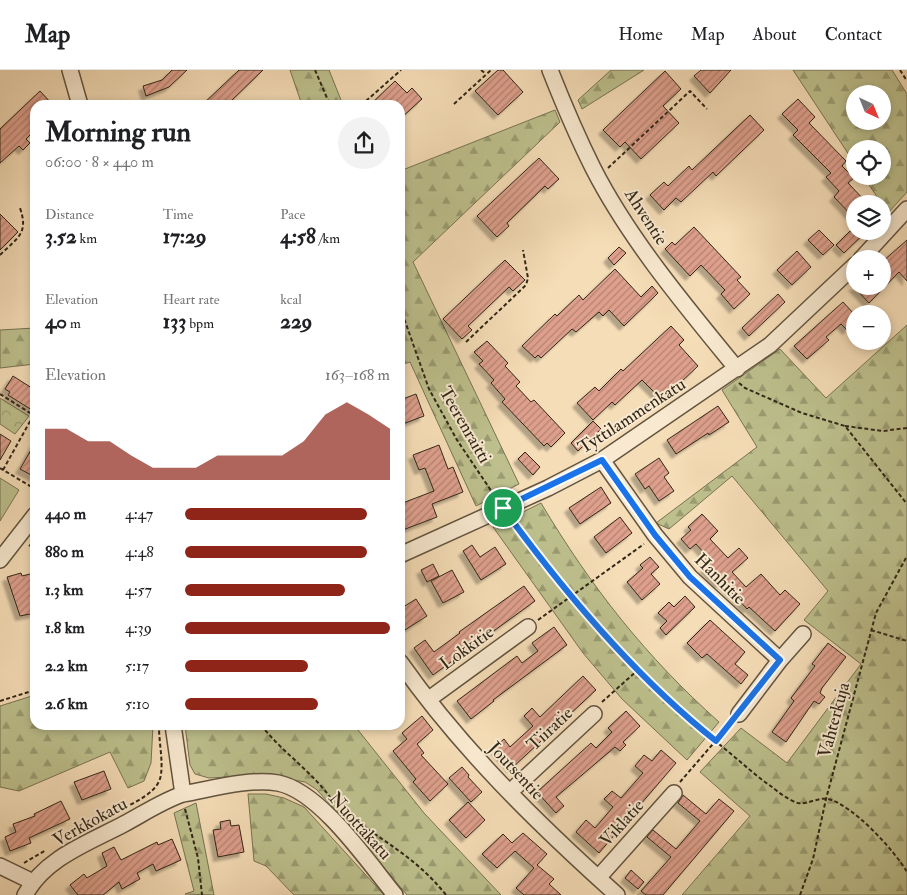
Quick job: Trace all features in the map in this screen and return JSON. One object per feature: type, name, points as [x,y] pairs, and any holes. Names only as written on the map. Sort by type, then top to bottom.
[{"type":"street","points":[[70,70],[79,100]]},
{"type":"street","name":"Ahventie","points":[[550,70],[599,178],[660,272],[733,372]]},
{"type":"street","points":[[869,250],[907,209]]},
{"type":"street","name":"Tyttilammenkatu","points":[[405,553],[548,488],[602,460],[733,372],[776,339],[846,273]]},
{"type":"street","name":"Hanhitie","points":[[602,460],[655,535],[713,600],[780,660]]},
{"type":"street","points":[[0,560],[30,521]]},
{"type":"street","name":"Lokkitie","points":[[429,699],[528,627]]},
{"type":"street","points":[[739,714],[780,660],[803,634]]},
{"type":"street","name":"Joutsentie","points":[[405,668],[429,699],[510,792],[553,837],[616,895]]},
{"type":"street","name":"Tiiratie","points":[[510,792],[594,714]]},
{"type":"street","points":[[174,730],[183,794]]},
{"type":"street","name":"Nuottakatu","points":[[183,794],[242,784],[278,783],[304,794],[323,809],[395,895]]},
{"type":"street","name":"Viklatie","points":[[598,878],[674,793]]},
{"type":"street","name":"Verkkokatu","points":[[29,888],[48,867],[74,849],[183,794]]},
{"type":"street","points":[[0,866],[14,872],[29,888]]},
{"type":"path","points":[[315,70],[328,100]]},
{"type":"path","points":[[367,100],[401,70]]},
{"type":"path","points":[[481,70],[486,74]]},
{"type":"path","points":[[454,104],[491,70]]},
{"type":"path","points":[[900,70],[907,81]]},
{"type":"path","points":[[599,178],[690,91],[707,109]]},
{"type":"path","points":[[0,255],[22,233],[25,222],[20,208]]},
{"type":"path","points":[[466,342],[526,285],[528,278],[523,250]]},
{"type":"path","name":"Teerenraitti","points":[[405,321],[429,389],[456,440],[541,560],[572,596],[639,669],[716,741],[772,787],[798,803],[826,798]]},
{"type":"path","points":[[733,372],[745,388],[802,413],[845,426],[883,431],[907,428]]},
{"type":"path","points":[[0,394],[30,413]]},
{"type":"path","points":[[30,423],[2,469],[30,486]]},
{"type":"path","points":[[845,426],[907,504]]},
{"type":"path","points":[[528,627],[655,535]]},
{"type":"path","name":"Vahterkuja","points":[[800,895],[813,859],[826,798],[876,613],[907,556]]},
{"type":"path","points":[[872,630],[907,641]]},
{"type":"path","points":[[594,714],[596,708],[639,669]]},
{"type":"path","points":[[0,701],[30,692]]},
{"type":"path","points":[[674,793],[739,714]]},
{"type":"path","points":[[106,817],[149,792],[158,782],[161,775],[158,730]]},
{"type":"path","points":[[265,730],[274,741],[318,780],[335,804]]},
{"type":"path","points":[[183,794],[198,858],[202,895]]},
{"type":"path","points":[[826,798],[838,803],[881,837],[896,854],[907,872]]},
{"type":"path","points":[[342,810],[402,851],[431,876],[446,895]]},
{"type":"path","points":[[14,872],[19,866],[54,846]]},
{"type":"green space","points":[[290,70],[329,70],[341,100],[300,100]]},
{"type":"green space","points":[[611,70],[644,70],[582,109],[578,100]]},
{"type":"green space","points":[[793,70],[892,70],[907,94],[907,192],[891,210],[891,195],[876,195],[869,185],[891,185],[891,140],[846,140],[846,150]]},
{"type":"green space","points":[[555,110],[560,122],[413,262],[519,484],[476,506],[410,362],[405,364],[405,169]]},
{"type":"green space","points":[[907,325],[907,895],[682,895],[750,816],[700,772],[741,728],[787,763],[861,664],[804,620],[828,591],[732,476],[669,529],[656,523],[757,447],[722,390],[780,349],[826,398],[879,350],[891,350],[891,339]]},
{"type":"green space","points":[[30,328],[30,365],[0,368],[0,330]]},
{"type":"green space","points":[[0,398],[29,416],[15,434],[0,424]]},
{"type":"green space","points":[[0,478],[19,490],[0,521]]},
{"type":"green space","points":[[541,503],[580,564],[621,620],[667,672],[719,722],[687,760],[622,699],[583,653],[493,527]]},
{"type":"green space","points":[[30,697],[30,730],[153,730],[151,763],[144,781],[128,788],[110,752],[19,791],[0,787],[0,706]]},
{"type":"green space","points":[[186,730],[358,730],[424,813],[501,895],[407,895],[331,805],[316,789],[305,782],[266,775],[209,778],[195,774],[190,765]]},
{"type":"green space","points":[[248,794],[266,794],[284,798],[304,807],[384,895],[294,895],[266,866],[254,861]]},
{"type":"green space","points":[[196,803],[214,895],[185,894],[194,891],[174,813]]},
{"type":"building","points":[[172,70],[187,70],[169,87],[146,96],[143,86],[162,80]]},
{"type":"building","points":[[239,70],[263,70],[232,100],[207,100]]},
{"type":"building","points":[[498,70],[503,70],[523,92],[498,115],[475,91]]},
{"type":"building","points":[[701,70],[731,70],[710,93],[694,76]]},
{"type":"building","points":[[665,71],[681,89],[663,106],[679,123],[641,159],[625,142],[620,147],[603,130]]},
{"type":"building","points":[[395,81],[407,93],[412,88],[422,99],[405,114],[405,100],[375,100]]},
{"type":"building","points":[[40,91],[48,100],[31,100]]},
{"type":"building","points":[[798,99],[815,117],[809,123],[846,161],[842,166],[846,170],[846,185],[850,185],[859,195],[846,195],[846,210],[834,197],[839,191],[826,177],[831,173],[793,135],[798,130],[782,114]]},
{"type":"building","points":[[30,100],[30,135],[26,139],[30,143],[23,150],[19,146],[0,163],[0,129]]},
{"type":"building","points":[[750,115],[764,130],[716,176],[713,172],[681,202],[676,198],[664,210],[650,195],[664,182],[668,186],[689,166],[692,170]]},
{"type":"building","points":[[539,158],[559,179],[548,189],[545,186],[507,223],[509,226],[497,237],[477,216]]},
{"type":"building","points":[[0,214],[18,232],[0,250]]},
{"type":"building","points":[[694,227],[741,277],[737,280],[750,294],[734,309],[721,294],[725,290],[701,265],[690,276],[665,249],[672,242],[675,245]]},
{"type":"building","points":[[819,230],[834,245],[823,255],[808,240]]},
{"type":"building","points":[[846,235],[846,240],[858,240],[844,253],[836,245]]},
{"type":"building","points":[[907,240],[907,281],[899,272],[891,280],[891,254]]},
{"type":"building","points":[[619,247],[626,253],[614,265],[608,258]]},
{"type":"building","points":[[797,251],[811,267],[792,285],[777,270]]},
{"type":"building","points":[[505,260],[525,280],[513,291],[509,287],[468,326],[472,330],[462,339],[443,319]]},
{"type":"building","points":[[615,269],[641,297],[652,286],[658,293],[624,326],[609,310],[603,316],[599,312],[576,332],[572,329],[541,358],[538,355],[535,358],[522,346],[555,314],[557,316],[579,295],[583,300]]},
{"type":"building","points":[[778,294],[785,302],[749,336],[742,328]]},
{"type":"building","points":[[861,295],[877,295],[869,303]]},
{"type":"building","points":[[843,302],[846,305],[846,329],[841,324],[826,337],[829,340],[807,359],[794,346]]},
{"type":"building","points":[[671,326],[684,340],[679,345],[698,366],[662,400],[642,380],[615,405],[612,402],[593,420],[577,403],[595,387],[599,391],[621,369],[623,371]]},
{"type":"building","points":[[487,341],[508,363],[505,366],[520,382],[516,386],[531,402],[534,400],[565,433],[551,447],[547,443],[544,446],[502,402],[505,399],[491,383],[494,380],[479,364],[483,361],[474,352]]},
{"type":"building","points":[[13,376],[30,387],[30,409],[8,395],[10,392],[5,389]]},
{"type":"building","points":[[416,394],[424,416],[405,423],[405,398]]},
{"type":"building","points":[[718,406],[729,422],[676,454],[667,440]]},
{"type":"building","points":[[593,421],[601,429],[578,451],[571,443]]},
{"type":"building","points":[[0,434],[11,441],[0,460]]},
{"type":"building","points":[[439,445],[448,469],[453,467],[463,492],[432,504],[437,517],[405,529],[405,502],[434,491],[425,468],[419,470],[413,455]]},
{"type":"building","points":[[30,452],[30,474],[20,469]]},
{"type":"building","points":[[525,452],[540,467],[533,475],[518,459]]},
{"type":"building","points":[[659,458],[669,473],[664,477],[674,491],[659,501],[649,486],[645,489],[635,474]]},
{"type":"building","points":[[601,487],[611,503],[580,524],[569,508]]},
{"type":"building","points":[[702,514],[718,531],[710,539],[728,558],[739,548],[748,558],[732,572],[746,587],[761,574],[780,595],[785,590],[800,604],[775,631],[749,607],[747,609],[722,582],[719,584],[704,568],[712,562],[696,544],[690,549],[681,539],[691,530],[688,527]]},
{"type":"building","points":[[620,517],[632,533],[606,553],[594,537]]},
{"type":"building","points":[[472,545],[480,557],[495,547],[506,564],[481,580],[463,551]]},
{"type":"building","points":[[650,557],[659,567],[651,574],[660,584],[642,600],[627,582],[643,568],[640,565]]},
{"type":"building","points":[[433,564],[439,576],[427,582],[421,570]]},
{"type":"building","points":[[452,570],[464,592],[443,603],[431,581]]},
{"type":"building","points":[[21,573],[22,576],[30,574],[30,614],[20,616],[7,577]]},
{"type":"building","points":[[524,586],[535,601],[433,675],[414,648],[425,640],[434,652]]},
{"type":"building","points":[[685,596],[695,607],[666,635],[660,628],[667,621],[658,613],[669,602],[674,607]]},
{"type":"building","points":[[416,599],[427,616],[405,630],[405,606]]},
{"type":"building","points":[[710,620],[745,652],[735,664],[748,675],[741,684],[707,654],[702,658],[687,643]]},
{"type":"building","points":[[554,627],[567,645],[493,700],[471,719],[457,701],[517,656],[522,663],[538,651],[532,643]]},
{"type":"building","points":[[828,643],[846,657],[822,688],[820,693],[825,697],[819,704],[814,701],[786,742],[772,732],[794,701],[791,698],[815,666],[812,664]]},
{"type":"building","points":[[583,676],[596,690],[512,768],[494,748],[504,739],[510,747],[533,726],[524,716],[532,708],[540,717]]},
{"type":"building","points":[[626,711],[640,726],[623,742],[626,745],[620,751],[615,747],[556,797],[564,806],[556,813],[537,792],[591,743],[596,748],[612,732],[608,728]]},
{"type":"building","points":[[422,716],[433,730],[417,744],[424,753],[421,755],[448,784],[430,801],[413,782],[416,779],[393,751],[407,739],[402,733]]},
{"type":"building","points":[[661,750],[676,763],[599,853],[576,832],[586,820],[595,828],[613,807],[604,799],[612,791],[621,798],[643,773],[635,766],[644,755],[652,761]]},
{"type":"building","points":[[462,767],[469,775],[468,777],[482,792],[471,802],[449,778]]},
{"type":"building","points":[[104,771],[111,789],[82,800],[74,782]]},
{"type":"building","points":[[683,795],[706,814],[719,799],[734,811],[663,895],[646,895],[641,891],[671,857],[647,837],[653,830],[676,849],[700,821],[678,803]]},
{"type":"building","points":[[61,801],[70,819],[29,838],[31,843],[10,851],[5,837],[16,832],[13,824],[35,816],[34,814]]},
{"type":"building","points":[[468,802],[485,820],[466,838],[449,820]]},
{"type":"building","points":[[230,820],[231,826],[239,825],[244,852],[218,857],[213,830],[221,829],[220,822]]},
{"type":"building","points":[[523,833],[547,854],[537,865],[554,879],[549,884],[561,895],[524,895],[516,888],[534,868],[515,851],[497,868],[482,854],[503,834],[512,843]]},
{"type":"building","points":[[172,839],[181,860],[156,871],[153,864],[137,873],[140,879],[122,889],[119,882],[103,895],[78,895],[70,885],[84,874],[87,878],[107,866],[102,853],[114,847],[121,860],[157,842],[158,845]]},
{"type":"building","points":[[631,870],[644,882],[638,889],[625,878]]},
{"type":"route","points":[[602,460],[655,535],[690,577],[744,629],[780,660],[716,741],[703,731],[625,656],[541,560],[503,508],[602,460]]}]
